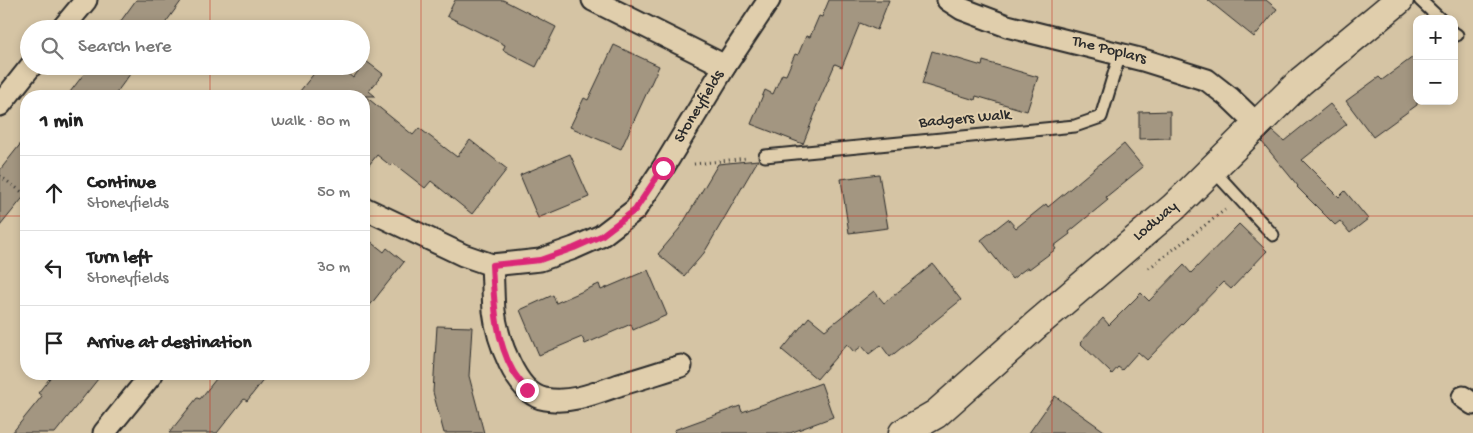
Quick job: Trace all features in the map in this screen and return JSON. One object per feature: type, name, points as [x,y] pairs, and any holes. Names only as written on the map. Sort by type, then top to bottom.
[{"type":"street","points":[[69,20],[86,0]]},
{"type":"street","points":[[593,0],[725,66]]},
{"type":"street","name":"Stoneyfields","points":[[370,211],[463,255],[492,265],[540,260],[601,236],[635,210],[725,66],[769,0]]},
{"type":"street","name":"The Poplars","points":[[948,0],[962,9],[1006,26],[1180,70],[1207,80],[1230,98],[1258,125]]},
{"type":"street","name":"Lodway","points":[[903,433],[936,414],[1174,207],[1300,82],[1399,0]]},
{"type":"street","points":[[0,105],[24,75]]},
{"type":"street","points":[[492,265],[494,313],[503,346],[514,372],[527,390],[543,399],[562,401],[590,395],[681,366]]},
{"type":"street","points":[[104,433],[147,380]]},
{"type":"lane","points":[[1420,0],[1436,15]]},
{"type":"lane","name":"Badgers Walk","points":[[765,156],[1075,126],[1101,117],[1120,54]]},
{"type":"lane","points":[[1213,170],[1273,235]]},
{"type":"path","points":[[663,168],[765,156]]},
{"type":"path","points":[[0,176],[20,191]]},
{"type":"path","points":[[1148,268],[1240,199]]},
{"type":"building","points":[[136,0],[182,0],[168,20],[122,20]]},
{"type":"building","points":[[455,0],[503,0],[556,27],[536,67],[503,50],[505,45],[447,16]]},
{"type":"building","points":[[829,0],[889,0],[877,30],[860,23],[842,67],[835,64],[803,144],[751,124],[765,90],[773,94],[782,74],[786,75],[795,54],[798,55],[806,36],[810,37],[819,16],[822,17]]},
{"type":"building","points":[[1208,0],[1266,0],[1277,9],[1254,37]]},
{"type":"building","points":[[614,45],[659,66],[621,149],[570,127],[584,98],[588,100]]},
{"type":"building","points":[[932,51],[982,66],[983,61],[1038,77],[1027,111],[976,96],[975,100],[922,84]]},
{"type":"building","points":[[1413,57],[1413,105],[1417,105],[1373,137],[1346,101],[1379,77],[1382,80]]},
{"type":"building","points":[[370,64],[383,74],[370,90],[301,90],[313,75],[350,75],[353,78],[355,75],[370,75]]},
{"type":"building","points":[[83,75],[129,75],[118,90],[72,90]]},
{"type":"building","points":[[370,100],[413,135],[419,128],[457,157],[470,140],[507,169],[472,214],[431,181],[425,188],[393,163],[391,166],[377,155],[370,164]]},
{"type":"building","points":[[1330,104],[1347,124],[1302,160],[1339,197],[1345,191],[1368,219],[1350,233],[1340,221],[1335,225],[1297,187],[1262,142],[1273,131],[1284,141]]},
{"type":"building","points":[[1170,111],[1170,138],[1139,139],[1139,112]]},
{"type":"building","points":[[1124,144],[1143,167],[1106,197],[1108,200],[1054,246],[1056,249],[1012,279],[981,240],[1008,219],[1016,228],[1046,204],[1048,207]]},
{"type":"building","points":[[20,145],[20,201],[0,226],[0,170]]},
{"type":"building","points":[[570,154],[589,197],[538,218],[520,175]]},
{"type":"building","points":[[758,160],[704,253],[684,276],[658,254],[680,228],[718,164]]},
{"type":"building","points":[[879,174],[888,228],[849,233],[841,179]]},
{"type":"building","points":[[1239,224],[1267,251],[1231,289],[1223,282],[1147,360],[1138,352],[1122,370],[1118,367],[1112,374],[1080,343],[1103,318],[1109,325],[1141,293],[1149,301],[1184,265],[1191,273]]},
{"type":"building","points":[[370,241],[384,252],[387,248],[404,262],[370,305]]},
{"type":"building","points":[[933,264],[961,300],[890,357],[881,345],[869,354],[862,346],[854,352],[847,344],[817,379],[782,350],[809,317],[825,330],[874,291],[884,303]]},
{"type":"building","points":[[648,270],[667,315],[633,330],[631,324],[585,344],[582,337],[539,355],[520,310],[553,295],[556,303],[599,284],[601,290]]},
{"type":"building","points":[[437,326],[472,327],[469,376],[484,433],[444,433],[433,392]]},
{"type":"building","points":[[48,380],[97,380],[55,433],[12,433],[42,396],[38,393]]},
{"type":"building","points":[[215,380],[263,380],[247,401],[244,399],[217,433],[169,433],[197,398],[200,399]]},
{"type":"building","points":[[821,383],[833,417],[790,433],[675,433],[674,430],[740,406],[742,412]]},
{"type":"building","points":[[1055,396],[1107,433],[1029,433]]},
{"type":"route","points":[[527,390],[514,372],[503,346],[494,313],[492,265],[540,260],[601,236],[635,210],[663,168]]}]
